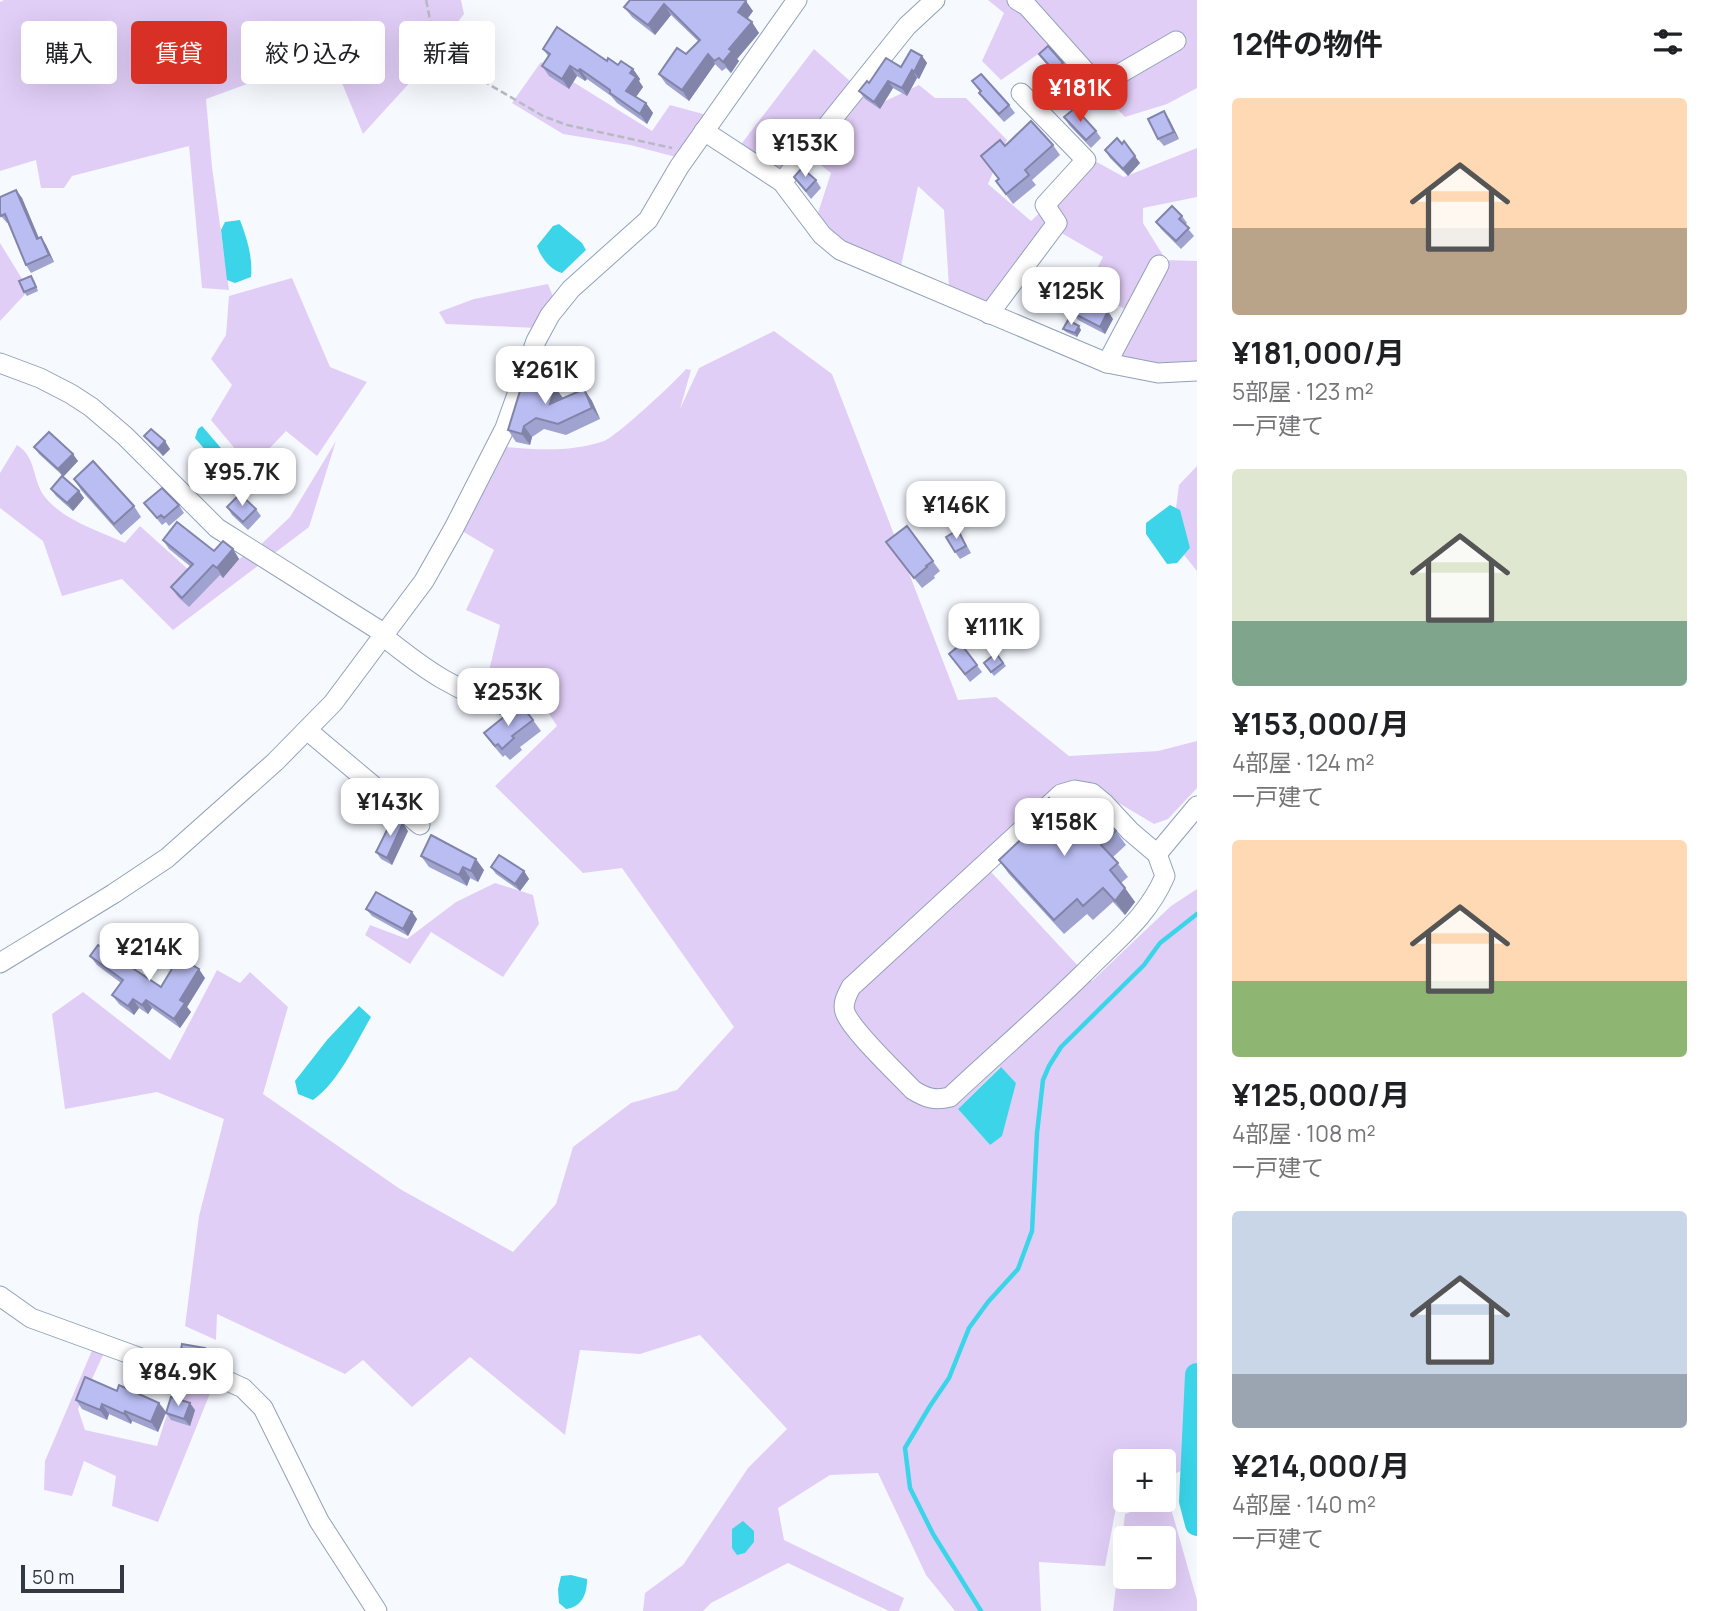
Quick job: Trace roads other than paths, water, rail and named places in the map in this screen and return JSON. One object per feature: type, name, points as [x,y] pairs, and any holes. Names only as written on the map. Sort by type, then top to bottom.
[{"type":"street","points":[[0,963],[167,858],[275,762],[333,703],[424,581],[505,428],[536,341],[550,315],[571,289],[648,220],[689,152],[797,0]]},
{"type":"street","points":[[782,182],[907,26],[936,0]]},
{"type":"street","points":[[1023,1],[1096,83],[1102,84],[1176,41]]},
{"type":"street","points":[[989,314],[1057,223],[1045,205],[1086,160],[1021,93]]},
{"type":"street","points":[[704,131],[782,182],[822,235],[840,250],[1107,363],[1158,373],[1197,371]]},
{"type":"street","points":[[1107,363],[1159,265]]},
{"type":"street","points":[[0,363],[40,378],[91,407],[125,436],[202,516],[217,528],[384,635],[416,662],[459,689],[475,697],[508,706]]},
{"type":"street","points":[[307,730],[420,825]]},
{"type":"street","points":[[1075,790],[1091,793],[1157,853],[1165,876],[1147,911],[950,1097],[938,1100],[924,1097],[913,1090],[852,1024],[844,1011],[844,999],[851,987],[1061,794],[1075,790]]},
{"type":"street","points":[[1157,853],[1197,806]]},
{"type":"street","points":[[0,1296],[32,1318],[152,1362],[223,1380],[243,1388],[263,1408],[319,1521],[377,1611]]},
{"type":"water","points":[[240,220],[250,255],[251,277],[235,283],[227,280],[221,230],[225,222]]},
{"type":"water","points":[[559,224],[582,243],[586,250],[562,273],[546,262],[537,246],[553,226]]},
{"type":"water","points":[[202,426],[239,469],[232,477],[195,438]]},
{"type":"water","points":[[1170,505],[1180,510],[1190,548],[1177,563],[1167,564],[1146,534],[1146,523]]},
{"type":"water","points":[[359,1006],[371,1017],[338,1073],[313,1100],[298,1094],[295,1081],[327,1040]]},
{"type":"water","points":[[1001,1067],[1016,1083],[1002,1136],[990,1145],[958,1109]]},
{"type":"water","points":[[743,1521],[754,1531],[754,1542],[745,1553],[737,1555],[732,1548],[732,1529]]},
{"type":"water","points":[[571,1575],[587,1579],[587,1585],[580,1603],[566,1609],[559,1603],[558,1589],[561,1576]]},
{"type":"waterway","points":[[981,1611],[933,1534],[910,1488],[905,1448],[949,1378],[969,1328],[1018,1269],[1032,1231],[1037,1133],[1043,1080],[1049,1066],[1061,1047],[1144,965],[1160,943],[1197,914]]},
{"type":"waterway","points":[[1197,1375],[1191,1501],[1197,1524]]}]
